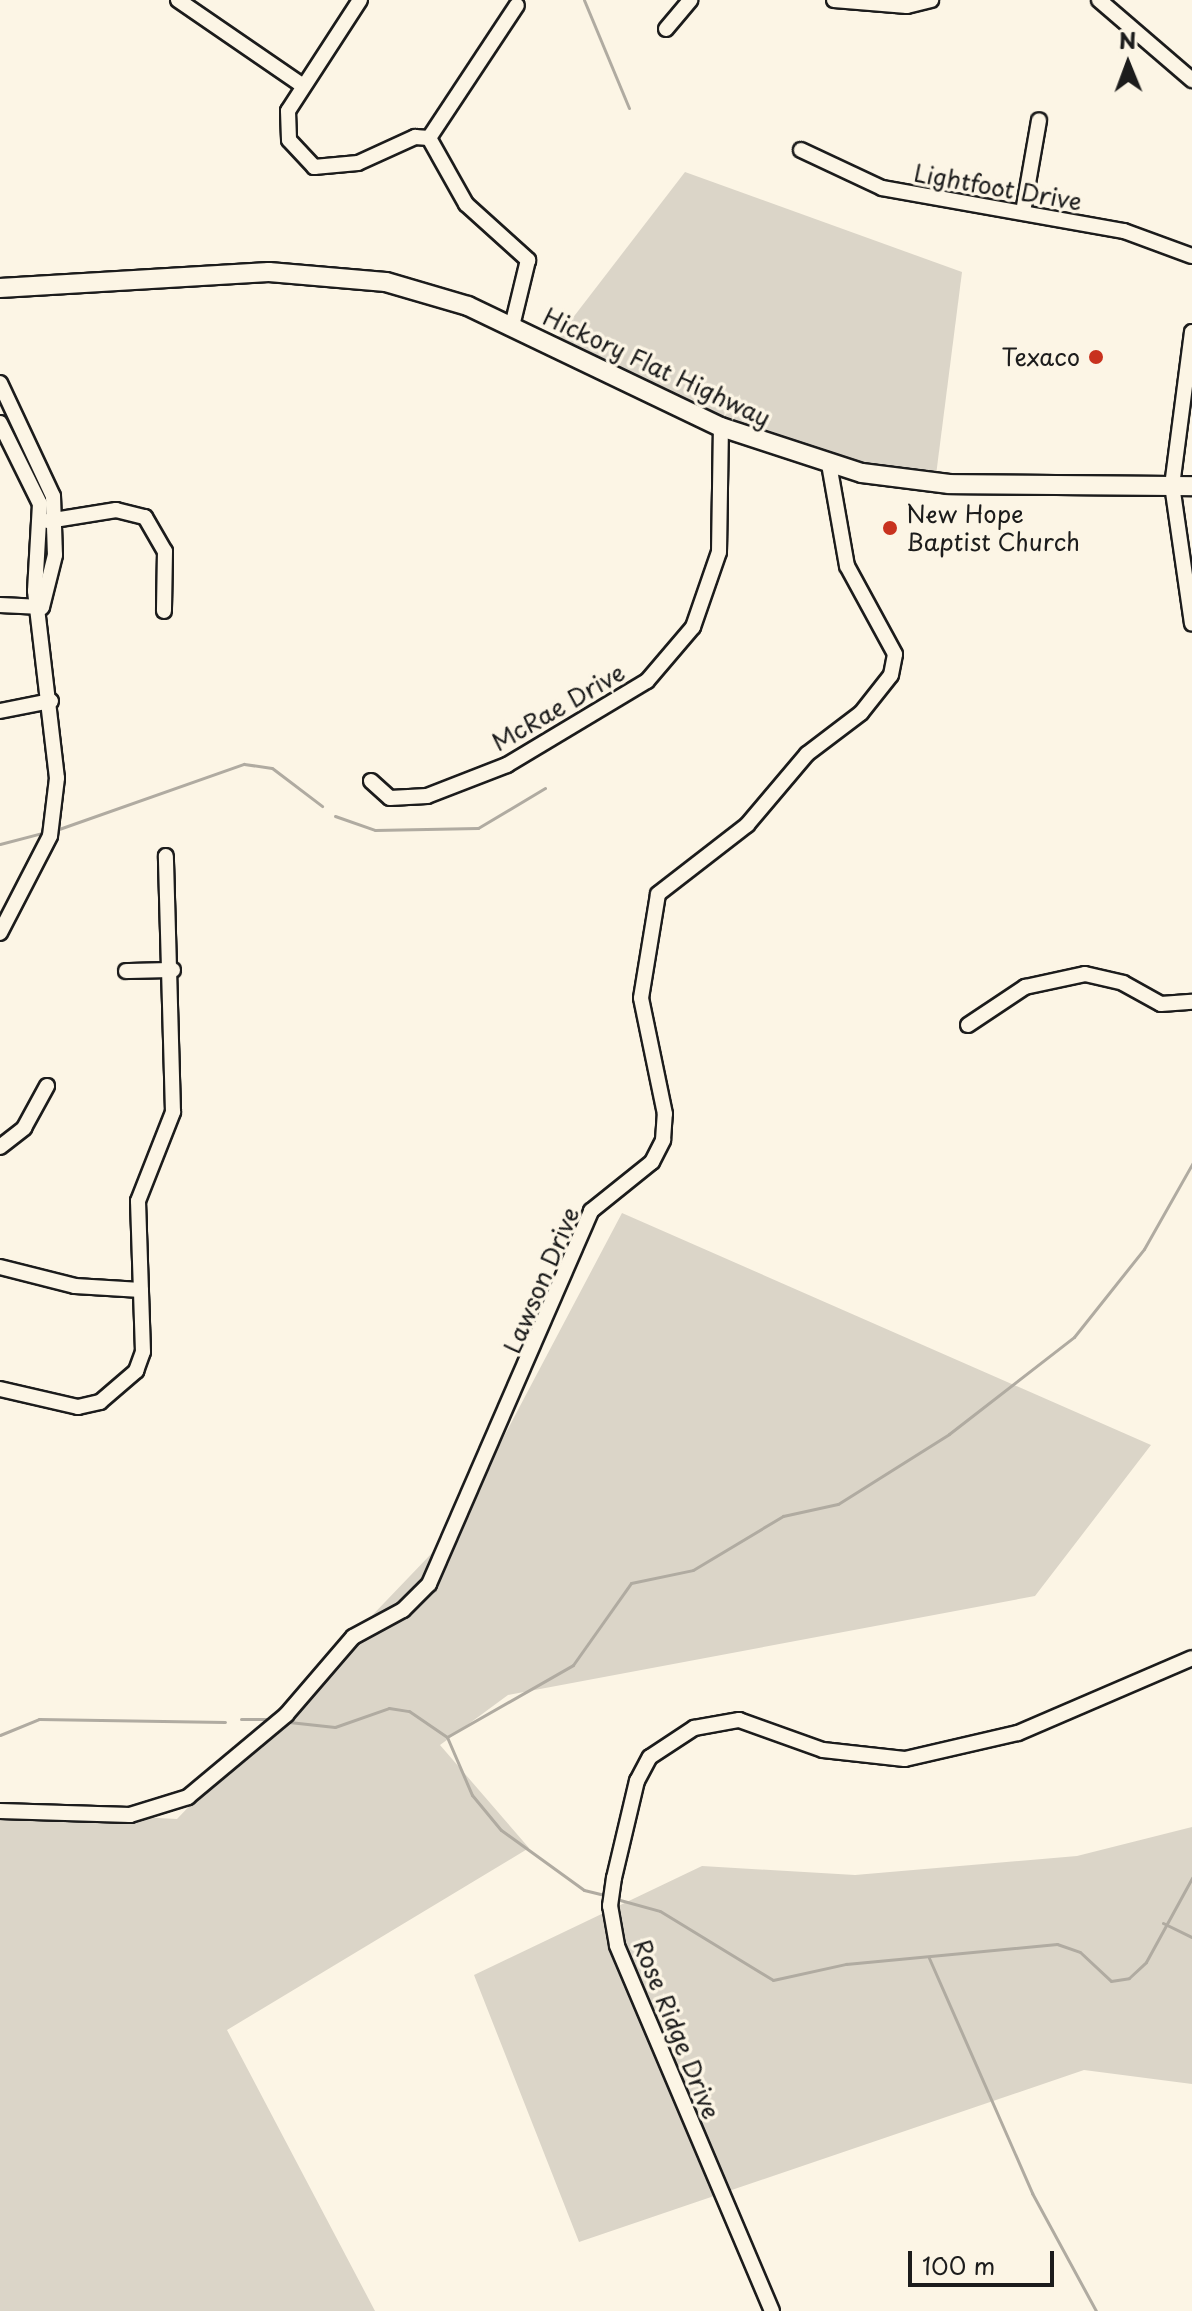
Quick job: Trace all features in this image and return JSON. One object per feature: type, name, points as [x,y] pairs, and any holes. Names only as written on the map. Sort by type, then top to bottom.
[{"type":"main road","name":"Hickory Flat Highway","points":[[0,288],[285,272],[386,282],[512,326],[721,427],[829,464],[937,483],[1192,486]]},
{"type":"main road","name":"Hickory Flat Highway","points":[[0,300],[203,276]]},
{"type":"street","points":[[178,0],[303,86]]},
{"type":"street","points":[[360,0],[303,86],[286,126],[296,153],[314,167],[358,163],[415,137],[429,138]]},
{"type":"street","points":[[666,29],[690,0]]},
{"type":"street","points":[[834,0],[907,6],[931,0]]},
{"type":"street","points":[[1099,0],[1192,80]]},
{"type":"street","points":[[429,138],[517,5]]},
{"type":"street","points":[[1023,212],[1039,120]]},
{"type":"street","points":[[429,138],[466,204],[528,260],[512,326]]},
{"type":"street","name":"Lightfoot Drive","points":[[801,150],[882,188],[1124,231],[1192,256]]},
{"type":"street","points":[[1192,332],[1172,485],[1192,624]]},
{"type":"street","points":[[0,383],[48,482],[50,521],[42,607],[57,778],[50,836],[0,933]]},
{"type":"street","points":[[0,423],[38,491],[50,521]]},
{"type":"street","name":"McRae Drive","points":[[371,781],[390,798],[427,796],[507,765],[647,681],[693,627],[719,552],[721,427]]},
{"type":"street","name":"Lawson Drive","points":[[0,1811],[130,1815],[188,1797],[286,1715],[353,1637],[403,1610],[429,1584],[469,1506],[591,1211],[652,1162],[663,1140],[665,1114],[641,998],[658,894],[747,825],[807,754],[861,713],[891,675],[895,654],[847,566],[829,464]]},
{"type":"street","points":[[50,521],[116,510],[145,517],[165,551],[164,611]]},
{"type":"street","points":[[0,605],[42,607]]},
{"type":"street","points":[[0,711],[51,701]]},
{"type":"street","points":[[0,1389],[78,1407],[120,1389],[143,1352],[138,1201],[173,1112],[173,970],[166,856]]},
{"type":"street","points":[[126,971],[173,970]]},
{"type":"street","points":[[968,1025],[1025,987],[1085,974],[1123,983],[1161,1004],[1192,1002]]},
{"type":"street","points":[[0,1147],[14,1140],[47,1086]]},
{"type":"street","points":[[0,1267],[75,1286],[141,1290]]},
{"type":"street","name":"Rose Ridge Drive","points":[[772,2311],[617,1945],[614,1878],[637,1781],[650,1757],[694,1728],[739,1720],[823,1750],[905,1759],[1018,1733],[1192,1658]]},
{"type":"shaded area","points":[[685,172],[962,272],[935,483],[818,467],[555,341]]},
{"type":"shaded area","points":[[622,1213],[1151,1445],[1035,1596],[508,1695],[440,1745],[529,1848],[227,2030],[375,2311],[0,2311],[0,1810],[177,1819],[455,1529]]},
{"type":"shaded area","points":[[1192,1827],[1192,2084],[1084,2070],[579,2242],[474,1975],[702,1866],[855,1875],[1077,1856]]},
{"type":"waterway","points":[[584,0],[629,108]]},
{"type":"waterway","points":[[59,829],[244,764],[272,768],[322,806]]},
{"type":"waterway","points":[[335,816],[375,830],[478,828],[545,788]]},
{"type":"waterway","points":[[0,844],[42,833]]},
{"type":"waterway","points":[[447,1737],[573,1665],[631,1583],[693,1570],[783,1516],[838,1504],[949,1434],[1074,1337],[1144,1249],[1192,1164]]},
{"type":"waterway","points":[[289,1722],[335,1727],[389,1708],[409,1711],[447,1737],[472,1795],[501,1830],[584,1890],[604,1895]]},
{"type":"waterway","points":[[0,1735],[39,1719],[225,1722]]},
{"type":"waterway","points":[[241,1719],[270,1719]]},
{"type":"waterway","points":[[620,1900],[660,1911],[773,1980],[846,1964],[1057,1944],[1080,1952],[1111,1981],[1129,1978],[1146,1962],[1192,1878]]},
{"type":"waterway","points":[[1163,1923],[1192,1937]]},
{"type":"waterway","points":[[929,1958],[1032,2193],[1096,2311]]},
{"type":"place","name":"Texaco","points":[[1096,357]]},
{"type":"place","name":"New Hope Baptist Church","points":[[890,528]]}]
